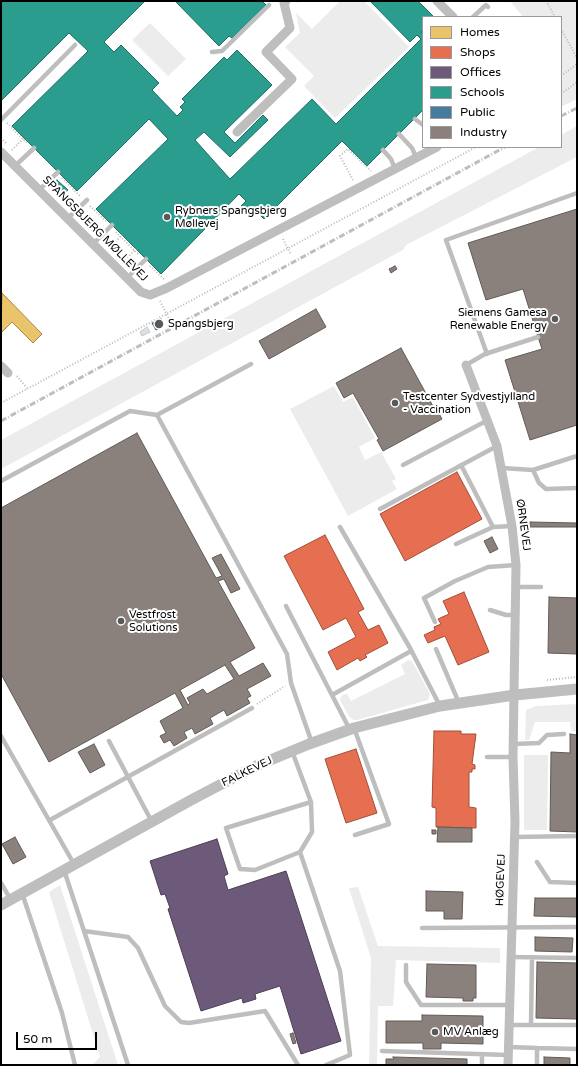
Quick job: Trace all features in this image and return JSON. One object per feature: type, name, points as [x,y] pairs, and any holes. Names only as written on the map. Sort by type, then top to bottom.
[{"type":"street","points":[[237,132],[292,79],[266,52],[290,28],[284,3],[286,1]]},
{"type":"street","points":[[437,1],[452,16]]},
{"type":"street","points":[[156,293],[278,230],[356,184],[393,165],[416,158],[435,148]]},
{"type":"street","name":"SPANGSBJERG MØLLEVEJ","points":[[4,155],[141,292],[150,295],[156,293]]},
{"type":"street","name":"ØRNEVEJ","points":[[466,364],[498,446],[512,526],[516,565],[515,695]]},
{"type":"street","points":[[1,366],[8,373]]},
{"type":"street","name":"FALKEVEJ","points":[[1,905],[256,766],[312,743],[352,729],[440,706],[515,695],[577,689]]},
{"type":"street","name":"HØGEVEJ","points":[[508,1065],[514,837],[513,757],[515,695]]},
{"type":"lane","points":[[212,52],[222,51],[269,5]]},
{"type":"lane","points":[[474,16],[486,5],[488,7]]},
{"type":"lane","points":[[2,119],[75,45]]},
{"type":"lane","points":[[415,119],[422,124]]},
{"type":"lane","points":[[399,134],[412,148],[416,158]]},
{"type":"lane","points":[[15,166],[33,148]]},
{"type":"lane","points":[[383,150],[393,165]]},
{"type":"lane","points":[[39,190],[58,172]]},
{"type":"lane","points":[[488,354],[446,240],[577,193]]},
{"type":"lane","points":[[67,219],[87,200]]},
{"type":"lane","points":[[93,244],[112,225]]},
{"type":"lane","points":[[127,278],[146,259]]},
{"type":"lane","points":[[466,364],[488,354],[538,337]]},
{"type":"lane","points":[[1,481],[130,411],[157,415],[251,364]]},
{"type":"lane","points":[[157,415],[287,654],[291,683],[312,743]]},
{"type":"lane","points":[[403,465],[488,420]]},
{"type":"lane","points":[[380,509],[498,446]]},
{"type":"lane","points":[[502,468],[533,470],[577,456]]},
{"type":"lane","points":[[461,466],[493,527]]},
{"type":"lane","points":[[533,470],[540,483],[546,489],[577,488]]},
{"type":"lane","points":[[456,544],[493,527],[512,526]]},
{"type":"lane","points":[[340,527],[412,651],[440,706]]},
{"type":"lane","points":[[435,622],[424,598],[455,581],[488,567],[516,565]]},
{"type":"lane","points":[[516,587],[541,587]]},
{"type":"lane","points":[[286,606],[332,695],[352,729],[389,824],[355,835]]},
{"type":"lane","points":[[490,610],[506,615],[515,615]]},
{"type":"lane","points":[[436,649],[459,703]]},
{"type":"lane","points":[[332,695],[412,651]]},
{"type":"lane","points":[[50,820],[252,708]]},
{"type":"lane","points":[[514,744],[539,743],[547,735],[564,734]]},
{"type":"lane","points":[[1,736],[74,864]]},
{"type":"lane","points":[[109,741],[152,822]]},
{"type":"lane","points":[[292,751],[310,802],[312,832],[300,852],[256,870],[240,869],[226,828],[310,802]]},
{"type":"lane","points":[[487,757],[513,757]]},
{"type":"lane","points":[[514,837],[577,836]]},
{"type":"lane","points":[[300,852],[340,971],[350,1055],[326,1065]]},
{"type":"lane","points":[[537,862],[550,882],[577,883]]},
{"type":"lane","points":[[64,870],[128,1065]]},
{"type":"lane","points":[[1,883],[11,900]]},
{"type":"lane","points":[[22,894],[62,1013],[75,1065]]},
{"type":"lane","points":[[422,928],[577,927]]},
{"type":"lane","points":[[84,931],[128,937],[138,948],[165,1006],[181,1022],[189,1023],[265,1012],[298,1065]]},
{"type":"lane","points":[[511,957],[577,958]]},
{"type":"lane","points":[[531,1026],[532,957]]},
{"type":"lane","points":[[406,965],[406,982],[421,1006],[510,1005]]},
{"type":"lane","points":[[509,1025],[577,1025]]},
{"type":"lane","points":[[537,1048],[537,1065]]},
{"type":"lane","points":[[382,1051],[482,1054],[537,1048],[577,1049]]},
{"type":"lane","points":[[482,1054],[482,1065]]},
{"type":"path","points":[[546,1],[554,16]]},
{"type":"path","points":[[566,1],[577,1]]},
{"type":"path","points":[[562,31],[577,58]]},
{"type":"path","points":[[562,75],[577,64]]},
{"type":"path","points":[[562,93],[577,82]]},
{"type":"path","points":[[2,119],[33,148]]},
{"type":"path","points":[[1,138],[22,159]]},
{"type":"path","points":[[4,155],[12,150],[24,138]]},
{"type":"path","points":[[1,403],[474,148]]},
{"type":"path","points":[[356,184],[340,156],[348,149],[371,172]]},
{"type":"path","points":[[366,175],[393,165]]},
{"type":"path","points":[[356,184],[360,178]]},
{"type":"path","points":[[347,184],[356,184]]},
{"type":"path","points":[[278,230],[291,255]]},
{"type":"path","points":[[103,254],[122,235]]},
{"type":"path","points":[[100,237],[115,252]]},
{"type":"path","points":[[117,268],[136,249]]},
{"type":"path","points":[[119,256],[134,271]]},
{"type":"path","points":[[164,280],[171,276]]},
{"type":"path","points":[[156,293],[168,319]]},
{"type":"path","points":[[8,373],[18,376],[28,388]]},
{"type":"path","points":[[252,708],[270,694],[291,683]]},
{"type":"shaded area","points":[[340,1],[364,1],[409,47],[335,118],[304,86],[314,76],[285,47],[300,33],[296,13],[312,29]]},
{"type":"shaded area","points":[[510,1],[577,1],[577,99],[562,106],[562,16],[522,16]]},
{"type":"shaded area","points":[[150,23],[186,59],[168,76],[132,40]]},
{"type":"shaded area","points":[[577,126],[577,157],[406,245],[403,250],[1,469],[1,440],[537,148],[562,148],[562,134]]},
{"type":"shaded area","points":[[334,386],[343,402],[353,397],[375,438],[359,447],[365,460],[381,452],[396,479],[392,481],[397,489],[348,516],[290,409]]},
{"type":"shaded area","points":[[408,660],[412,661],[430,694],[428,700],[353,720],[340,700],[342,695],[347,694],[351,701],[405,674],[401,665]]},
{"type":"shaded area","points":[[577,704],[577,732],[571,731],[570,722],[535,722],[529,740],[525,740],[526,710],[536,706]]},
{"type":"shaded area","points":[[524,755],[548,755],[547,830],[524,830]]},
{"type":"shaded area","points":[[60,885],[118,1065],[93,1064],[100,1057],[49,892]]},
{"type":"shaded area","points":[[358,887],[378,946],[500,948],[500,963],[396,960],[393,1006],[378,1006],[377,1065],[369,1065],[371,958],[349,888]]},
{"type":"building: Homes","points":[[2,293],[42,334],[33,343],[12,322],[1,333]]},
{"type":"building: Shops","points":[[457,472],[482,519],[405,561],[380,514]]},
{"type":"building: Shops","points":[[325,535],[364,609],[358,612],[368,630],[379,625],[388,643],[365,655],[367,657],[360,661],[358,658],[337,670],[328,652],[356,637],[346,618],[323,630],[284,556]]},
{"type":"building: Shops","points":[[464,592],[489,652],[458,665],[445,636],[428,643],[424,635],[435,630],[434,627],[441,624],[438,619],[449,614],[443,601]]},
{"type":"building: Shops","points":[[434,731],[461,731],[461,734],[476,734],[472,764],[475,765],[475,769],[472,769],[472,772],[469,772],[469,807],[476,808],[476,828],[436,827],[436,808],[432,807]]},
{"type":"building: Shops","points":[[356,749],[377,813],[346,823],[325,759]]},
{"type":"building: Offices","points":[[217,839],[228,874],[224,876],[228,890],[286,871],[341,1041],[301,1054],[280,986],[255,994],[256,999],[243,1003],[242,998],[201,1011],[168,909],[170,908],[165,894],[161,895],[150,861]]},
{"type":"building: Schools","name":"Rybners Spangsbjerg Møllevej","points":[[1,1],[145,1],[104,42],[114,52],[121,45],[159,83],[152,90],[177,116],[183,110],[180,107],[185,102],[182,99],[224,57],[227,60],[237,50],[272,85],[224,132],[235,143],[263,115],[268,120],[230,157],[204,132],[195,140],[230,179],[312,99],[336,124],[421,39],[417,35],[410,42],[370,1],[418,1],[433,16],[422,16],[422,111],[367,166],[342,141],[264,219],[252,207],[246,212],[241,206],[246,201],[239,194],[161,274],[96,209],[168,139],[149,119],[77,191],[12,126],[88,51],[69,33],[1,101]]},
{"type":"building: Schools","points":[[175,1],[262,1],[266,5],[232,38],[229,36],[219,46]]},
{"type":"building: Schools","points":[[57,180],[68,190],[64,194],[54,183]]},
{"type":"building: Public","points":[[161,319],[164,325],[156,330],[152,323]]},
{"type":"building: Industry","name":"Siemens Gamesa Renewable Energy","points":[[577,209],[577,425],[530,440],[505,360],[542,349],[523,289],[486,300],[468,243]]},
{"type":"building: Industry","points":[[395,266],[397,269],[391,273],[389,269]]},
{"type":"building: Industry","points":[[316,309],[326,327],[269,359],[259,341]]},
{"type":"building: Industry","name":"Testcenter Sydvestjylland - Vaccination","points":[[401,348],[434,408],[436,408],[442,419],[383,451],[377,440],[379,439],[353,393],[344,398],[336,383]]},
{"type":"building: Industry","name":"Vestfrost Solutions","points":[[137,433],[216,578],[222,576],[212,558],[221,554],[240,589],[231,593],[224,579],[218,581],[255,648],[230,662],[239,676],[263,663],[271,676],[247,689],[251,696],[247,698],[250,703],[227,716],[224,710],[210,718],[213,724],[195,734],[192,728],[184,732],[187,738],[174,746],[170,740],[164,743],[160,736],[166,733],[160,721],[183,708],[175,693],[49,762],[1,674],[1,508]],"holes":[[[225,665],[234,679],[207,694],[203,689],[187,698],[190,703],[188,705],[180,690]]]},
{"type":"building: Industry","points":[[530,522],[577,523],[577,527],[530,527]]},
{"type":"building: Industry","points":[[492,537],[498,549],[490,553],[484,541]]},
{"type":"building: Industry","points":[[549,597],[577,598],[577,654],[548,653]]},
{"type":"building: Industry","points":[[570,734],[577,735],[577,832],[550,831],[551,752],[570,753]]},
{"type":"building: Industry","points":[[94,744],[105,765],[90,773],[78,752]]},
{"type":"building: Industry","points":[[438,827],[472,828],[472,842],[437,842]]},
{"type":"building: Industry","points":[[432,830],[436,830],[436,834],[432,834]]},
{"type":"building: Industry","points":[[15,837],[26,857],[13,864],[2,844]]},
{"type":"building: Industry","points":[[426,891],[463,892],[462,919],[444,919],[444,911],[426,911]]},
{"type":"building: Industry","points":[[535,898],[577,898],[577,917],[534,916]]},
{"type":"building: Industry","points":[[535,937],[573,938],[572,952],[535,951]]},
{"type":"building: Industry","points":[[537,962],[577,963],[577,1019],[536,1018]]},
{"type":"building: Industry","points":[[427,964],[476,965],[476,998],[473,998],[473,1001],[463,1001],[463,998],[426,997]]},
{"type":"building: Industry","name":"MV Anlæg","points":[[422,1015],[483,1016],[483,1044],[441,1043],[441,1049],[423,1049],[423,1043],[386,1043],[386,1021],[422,1021]]},
{"type":"building: Industry","points":[[293,1033],[296,1043],[293,1044],[290,1034]]},
{"type":"building: Industry","points":[[393,1057],[467,1059],[467,1065],[386,1065],[386,1059],[394,1059]]},
{"type":"building: Industry","points":[[544,1057],[570,1058],[570,1065],[544,1065]]},
{"type":"building: Other","points":[[147,327],[150,332],[142,336],[140,332]]},
{"type":"railway","points":[[562,116],[577,108]]},
{"type":"railway","points":[[1,421],[503,148]]},
{"type":"place","name":"Rybners Spangsbjerg Møllevej","points":[[167,217]]},
{"type":"place","name":"Siemens Gamesa Renewable Energy","points":[[555,319]]},
{"type":"place","name":"Spangsbjerg","points":[[159,324]]},
{"type":"place","name":"Testcenter Sydvestjylland - Vaccination","points":[[395,403]]},
{"type":"place","name":"Vestfrost Solutions","points":[[121,621]]},
{"type":"place","name":"MV Anlæg","points":[[435,1032]]}]
